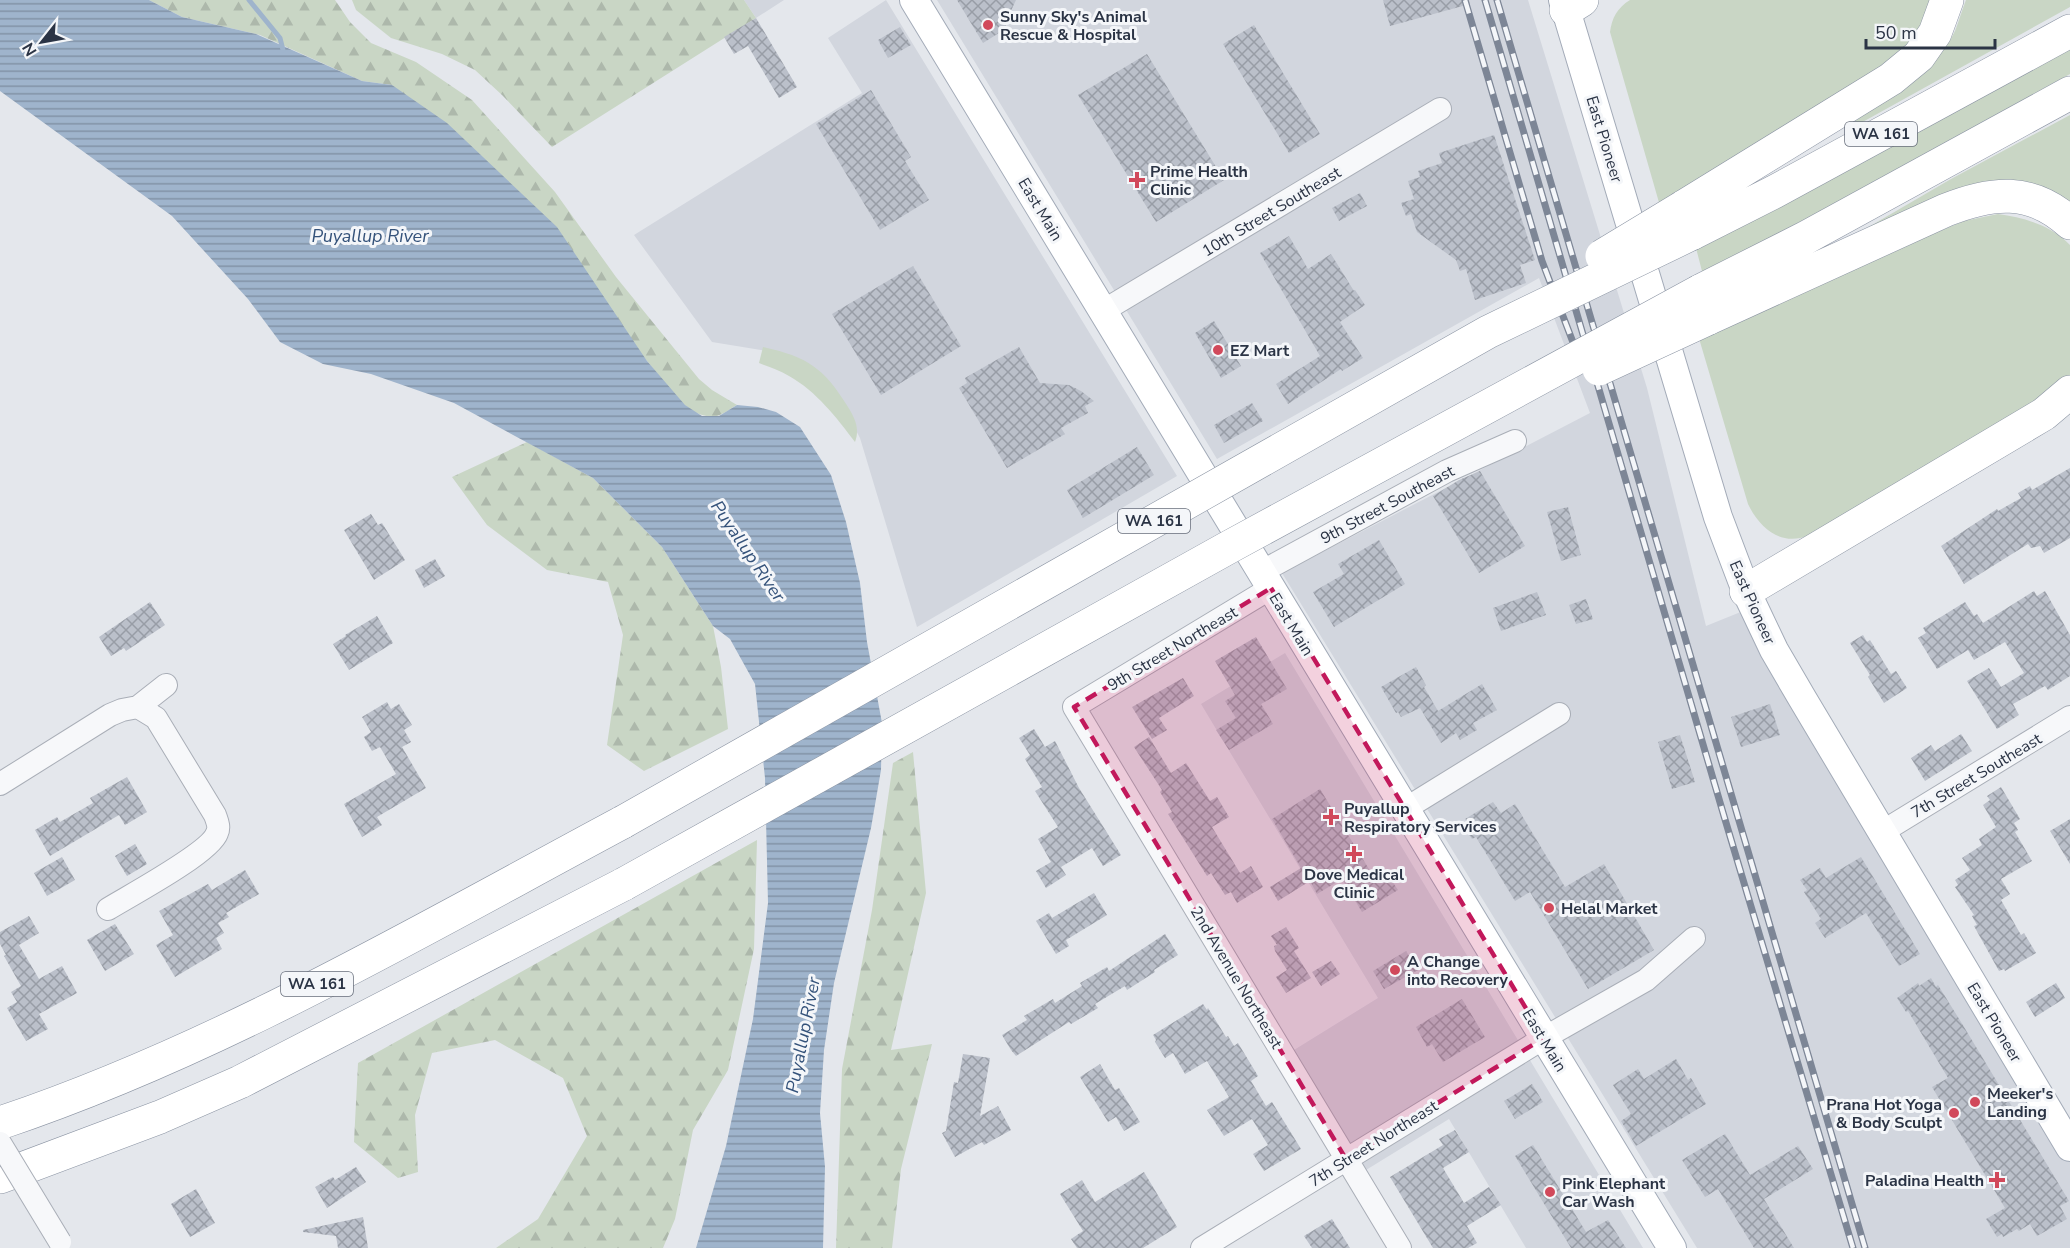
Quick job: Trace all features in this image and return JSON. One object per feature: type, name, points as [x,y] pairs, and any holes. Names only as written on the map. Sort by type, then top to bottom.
[{"type":"highway","points":[[1687,221],[1920,57],[1935,33],[1947,0]]},
{"type":"highway","name":"WA 161","points":[[0,1123],[129,1074],[197,1044],[350,968],[623,822],[1309,432],[1687,221],[1774,192],[2070,31]]},
{"type":"highway","points":[[1704,305],[1807,237],[2070,93]]},
{"type":"highway","points":[[0,1177],[160,1117],[240,1082],[624,884],[1364,473],[1704,305],[1976,199],[2004,195],[2028,199],[2053,210],[2070,223]]},
{"type":"highway","points":[[1749,599],[2044,414],[2070,392]]},
{"type":"highway","points":[[1749,599],[2051,428],[2070,414]]},
{"type":"main road","name":"East Main","points":[[914,0],[1672,1248]]},
{"type":"main road","name":"East Pioneer","points":[[1570,3],[1715,506],[1749,599],[1796,688],[2070,1147]]},
{"type":"street","name":"10th Street Southeast","points":[[1103,312],[1440,110]]},
{"type":"street","name":"9th Street Southeast","points":[[1266,580],[1447,471],[1515,441]]},
{"type":"street","name":"9th Street Northeast","points":[[1074,707],[1266,580]]},
{"type":"street","points":[[0,784],[110,715],[138,707],[166,685]]},
{"type":"street","points":[[108,909],[204,850],[218,831],[215,815],[156,718],[138,707]]},
{"type":"street","name":"2nd Avenue Northeast","points":[[1074,707],[1400,1248]]},
{"type":"street","points":[[1405,809],[1559,714]]},
{"type":"street","name":"7th Street Southeast","points":[[1882,832],[2070,717]]},
{"type":"street","points":[[1544,1038],[1646,980],[1694,938]]},
{"type":"street","name":"7th Street Northeast","points":[[1202,1248],[1544,1038]]},
{"type":"street","points":[[0,1143],[62,1245]]},
{"type":"highlighted area","points":[[1271,588],[1544,1038],[1346,1159],[1074,707]]},
{"type":"shaded area","points":[[744,0],[784,0],[756,18]]},
{"type":"shaded area","points":[[886,0],[1177,476],[917,627],[860,438],[833,387],[773,352],[712,342],[634,235],[862,93],[828,38]]},
{"type":"shaded area","points":[[937,0],[1528,0],[1647,388],[1706,626],[1753,607],[2070,1147],[2070,1248],[1697,1248],[1282,573],[1590,413],[1539,278],[1217,459]]},
{"type":"shaded area","points":[[1285,653],[1643,1248],[1526,1248],[1449,1119],[1366,1170],[1294,1050],[1378,998],[1201,704]]},
{"type":"green space","points":[[149,0],[335,0],[350,22],[371,43],[416,62],[472,100],[555,192],[616,277],[699,379],[737,405],[717,416],[706,416],[695,412],[677,398],[647,361],[392,85],[362,81],[260,35],[182,17]]},
{"type":"green space","points":[[352,0],[744,0],[756,18],[552,147],[475,70],[442,54],[391,38],[356,10]]},
{"type":"green space","points":[[1630,0],[1933,0],[1920,34],[1897,56],[1660,206],[1610,32],[1616,14]]},
{"type":"green space","points":[[1966,0],[2070,0],[2070,7],[1850,129],[1855,121],[1897,93],[1937,58],[1955,31]]},
{"type":"green space","points":[[2070,49],[2070,74],[1703,275],[1696,248]]},
{"type":"green space","points":[[2070,115],[2070,204],[2057,196],[1848,239],[1951,179]]},
{"type":"green space","points":[[1998,214],[2037,223],[2055,232],[2070,245],[2070,376],[2046,396],[1809,535],[1790,539],[1765,528],[1748,504],[1698,335],[1776,305],[1964,221]]},
{"type":"green space","points":[[763,347],[803,360],[831,383],[853,415],[857,428],[855,442],[808,389],[786,374],[759,363]]},
{"type":"green space","points":[[527,442],[593,478],[662,547],[713,626],[721,667],[728,729],[644,771],[607,745],[623,635],[608,582],[547,570],[487,525],[452,477]]},
{"type":"green space","points":[[913,752],[926,893],[891,1050],[932,1044],[901,1169],[892,1248],[836,1248],[842,1069],[872,910],[893,763]]},
{"type":"green space","points":[[757,840],[754,949],[728,1070],[693,1130],[675,1219],[663,1248],[496,1248],[538,1219],[587,1136],[563,1078],[495,1040],[432,1053],[415,1115],[418,1172],[398,1178],[354,1142],[358,1063]]},
{"type":"water","name":"Puyallup River","points":[[0,0],[149,0],[182,17],[256,34],[362,81],[392,85],[447,123],[557,227],[647,361],[685,405],[702,416],[719,416],[737,405],[758,407],[776,412],[800,427],[831,475],[846,522],[860,583],[867,642],[882,723],[881,770],[871,828],[834,983],[824,1050],[820,1113],[825,1167],[823,1248],[696,1248],[726,1146],[753,1019],[768,903],[765,778],[755,684],[730,639],[713,626],[662,547],[593,478],[454,403],[371,374],[323,364],[280,342],[248,299],[172,216],[0,91]]},
{"type":"building","name":"Sunny Sky's Animal Rescue & Hospital","points":[[957,0],[1016,0],[1008,17],[1003,21],[1007,28],[983,43]]},
{"type":"building","points":[[1383,0],[1469,0],[1470,4],[1390,26]]},
{"type":"building","points":[[756,18],[797,87],[779,98],[748,46],[734,54],[724,37]]},
{"type":"building","points":[[1254,25],[1320,134],[1289,153],[1223,44]]},
{"type":"building","points":[[900,27],[911,45],[888,58],[878,40]]},
{"type":"building","points":[[1147,54],[1224,180],[1156,222],[1078,95]]},
{"type":"building","points":[[871,90],[911,157],[905,161],[929,200],[880,230],[816,124]]},
{"type":"building","points":[[1494,135],[1535,260],[1520,265],[1526,283],[1475,300],[1466,269],[1460,271],[1456,260],[1417,232],[1411,214],[1406,216],[1401,203],[1414,199],[1408,181],[1420,177],[1418,171],[1442,163],[1439,153]]},
{"type":"building","points":[[1360,193],[1367,206],[1339,221],[1332,208]]},
{"type":"building","points":[[1289,236],[1308,269],[1331,254],[1365,305],[1340,322],[1363,358],[1342,371],[1341,369],[1288,404],[1276,384],[1320,356],[1260,253]]},
{"type":"building","points":[[913,266],[961,346],[881,395],[832,314]]},
{"type":"building","name":"EZ Mart","points":[[1214,321],[1241,366],[1221,378],[1195,333]]},
{"type":"building","points":[[1019,347],[1040,383],[1069,385],[1094,401],[1085,406],[1088,413],[1061,428],[1065,434],[1007,468],[959,388],[967,383],[965,378]]},
{"type":"building","points":[[1252,403],[1263,421],[1224,443],[1214,425]]},
{"type":"building","points":[[1137,447],[1154,475],[1083,518],[1067,490]]},
{"type":"building","points":[[2070,468],[2070,538],[2044,553],[2040,546],[2031,548],[2028,544],[1964,584],[1941,546],[1997,509],[1998,511],[2021,498],[2018,493],[2030,486],[2032,490]]},
{"type":"building","points":[[1480,471],[1525,546],[1479,573],[1433,496],[1459,480]]},
{"type":"building","points":[[1568,507],[1581,555],[1561,561],[1547,512]]},
{"type":"building","points":[[371,514],[378,525],[382,523],[405,560],[374,580],[344,530]]},
{"type":"building","points":[[1379,540],[1405,584],[1334,627],[1313,592],[1344,574],[1338,564]]},
{"type":"building","points":[[435,559],[445,576],[424,588],[415,570]]},
{"type":"building","points":[[2034,591],[2037,596],[2045,591],[2070,635],[2070,676],[2048,690],[2045,686],[2013,704],[2019,715],[1997,729],[1967,681],[1989,668],[2001,687],[2024,673],[2005,642],[1974,660],[1968,650],[1937,669],[1918,638],[1926,633],[1923,628],[1965,602],[1974,616],[1977,614],[1983,623]]},
{"type":"building","points":[[1537,592],[1546,615],[1501,631],[1493,608]]},
{"type":"building","points":[[1586,599],[1593,619],[1576,624],[1569,605]]},
{"type":"building","points":[[150,602],[165,625],[126,651],[124,648],[111,656],[99,637]]},
{"type":"building","points":[[377,616],[393,643],[349,670],[333,644]]},
{"type":"building","points":[[1863,635],[1867,642],[1870,640],[1891,674],[1896,671],[1907,688],[1884,703],[1850,643]]},
{"type":"building","points":[[1256,637],[1287,689],[1261,704],[1273,724],[1229,750],[1216,730],[1236,718],[1225,701],[1235,695],[1215,661]]},
{"type":"building","points":[[1416,667],[1438,711],[1482,684],[1497,710],[1473,723],[1477,730],[1460,740],[1456,733],[1441,743],[1420,708],[1401,717],[1398,712],[1396,713],[1381,687]]},
{"type":"building","points":[[1183,678],[1194,696],[1159,718],[1167,730],[1152,739],[1132,707]]},
{"type":"building","points":[[387,702],[391,709],[399,704],[412,725],[404,730],[411,742],[402,747],[426,788],[377,817],[382,825],[362,837],[344,804],[396,774],[380,747],[372,751],[364,737],[371,732],[362,717]]},
{"type":"building","points":[[1770,704],[1780,735],[1741,747],[1731,717]]},
{"type":"building","points":[[1034,729],[1045,747],[1055,741],[1079,788],[1121,855],[1103,866],[1092,848],[1061,867],[1066,875],[1046,888],[1036,871],[1051,862],[1038,839],[1058,827],[1035,791],[1042,787],[1025,759],[1030,755],[1019,738]]},
{"type":"building","points":[[1961,734],[1972,751],[1925,781],[1911,758],[1931,745],[1935,751]]},
{"type":"building","points":[[1680,735],[1695,782],[1672,789],[1658,742]]},
{"type":"building","points":[[1149,737],[1171,773],[1186,763],[1210,801],[1217,797],[1229,817],[1212,827],[1240,873],[1251,866],[1263,887],[1237,903],[1231,892],[1225,895],[1211,873],[1207,876],[1168,814],[1172,812],[1160,792],[1162,790],[1134,747]]},
{"type":"building","points":[[127,777],[147,812],[125,825],[119,815],[50,856],[35,830],[57,817],[60,822],[93,803],[90,798]]},
{"type":"building","points":[[2001,787],[2020,819],[2014,823],[2018,830],[2015,832],[2032,861],[2001,879],[2010,894],[2001,900],[2021,935],[2024,933],[2036,953],[2005,971],[2004,969],[1999,971],[1974,926],[1977,925],[1972,916],[1974,915],[1955,887],[1958,885],[1955,880],[1970,870],[1962,858],[1982,845],[1979,839],[1996,827],[1983,805],[1990,800],[1987,796]]},
{"type":"building","points":[[1320,789],[1375,879],[1386,872],[1398,890],[1362,912],[1342,879],[1317,894],[1310,881],[1278,901],[1270,887],[1301,868],[1272,819]]},
{"type":"building","points":[[1493,802],[1501,813],[1515,804],[1565,887],[1604,864],[1654,950],[1588,989],[1530,892],[1515,901],[1476,837],[1472,839],[1462,824],[1467,822],[1465,819]]},
{"type":"building","points":[[2070,819],[2070,864],[2050,831]]},
{"type":"building","points":[[135,844],[147,864],[127,876],[115,856]]},
{"type":"building","points":[[62,857],[75,880],[47,896],[34,873]]},
{"type":"building","points":[[1861,857],[1920,954],[1899,966],[1866,913],[1825,938],[1815,923],[1821,919],[1804,892],[1807,890],[1800,880],[1820,868],[1826,878]]},
{"type":"building","points":[[245,870],[259,894],[226,913],[229,917],[218,923],[224,933],[216,938],[222,949],[175,977],[156,945],[173,935],[159,911],[208,884],[212,890]]},
{"type":"building","points":[[1094,893],[1107,915],[1066,940],[1069,946],[1056,954],[1036,921],[1049,913],[1052,918]]},
{"type":"building","points":[[29,916],[39,933],[19,945],[39,979],[62,966],[77,993],[39,1014],[48,1029],[26,1041],[7,1008],[17,1002],[11,992],[21,986],[4,956],[6,955],[0,944],[0,932]]},
{"type":"building","points":[[115,924],[134,954],[105,971],[87,940]]},
{"type":"building","points":[[1286,927],[1299,948],[1294,951],[1311,978],[1286,993],[1276,977],[1287,970],[1275,951],[1274,946],[1277,945],[1271,936]]},
{"type":"building","points":[[1165,934],[1178,955],[1127,990],[1125,986],[1095,1004],[1098,1008],[1071,1024],[1069,1022],[1016,1056],[1011,1050],[1002,1035],[1027,1020],[1024,1016],[1053,999],[1055,1003],[1082,986],[1080,983],[1107,967],[1109,971]]},
{"type":"building","name":"A Change into Recovery","points":[[1406,951],[1418,970],[1384,989],[1373,971]]},
{"type":"building","points":[[1331,961],[1340,974],[1321,986],[1312,972]]},
{"type":"building","name":"Meeker's Landing","points":[[1931,978],[1936,987],[1938,985],[1961,1022],[2069,1201],[2060,1206],[2067,1219],[2037,1236],[2030,1224],[2019,1231],[2017,1229],[2003,1237],[2002,1234],[1997,1237],[1986,1219],[2005,1208],[1932,1087],[1948,1078],[1908,1011],[1906,1012],[1897,998],[1918,983],[1919,986]]},
{"type":"building","points":[[2056,983],[2065,998],[2035,1017],[2026,1002]]},
{"type":"building","points":[[1462,999],[1485,1037],[1443,1062],[1432,1044],[1427,1047],[1416,1027]]},
{"type":"building","points":[[1203,1004],[1234,1046],[1238,1043],[1258,1076],[1251,1081],[1266,1106],[1272,1102],[1301,1149],[1264,1171],[1253,1154],[1268,1145],[1252,1119],[1224,1136],[1207,1110],[1229,1097],[1207,1061],[1185,1074],[1173,1053],[1165,1058],[1155,1042],[1153,1035]]},
{"type":"building","points":[[963,1054],[990,1058],[980,1116],[998,1106],[1011,1130],[955,1157],[942,1133],[946,1131],[954,1082],[958,1083]]},
{"type":"building","points":[[1676,1059],[1688,1080],[1691,1078],[1706,1104],[1636,1146],[1621,1121],[1631,1114],[1613,1085],[1638,1069],[1644,1079]]},
{"type":"building","points":[[1100,1064],[1115,1090],[1119,1088],[1140,1122],[1124,1131],[1116,1117],[1108,1122],[1080,1077]]},
{"type":"building","points":[[1532,1084],[1543,1102],[1515,1119],[1504,1101]]},
{"type":"building","points":[[1455,1130],[1469,1152],[1443,1168],[1464,1203],[1489,1187],[1501,1205],[1467,1226],[1477,1243],[1468,1248],[1433,1248],[1390,1177],[1443,1145],[1439,1139]]},
{"type":"building","points":[[1725,1134],[1750,1175],[1798,1146],[1813,1169],[1764,1199],[1794,1248],[1754,1248],[1718,1189],[1705,1197],[1682,1160]]},
{"type":"building","name":"Pink Elephant Car Wash","points":[[1533,1145],[1586,1232],[1608,1220],[1626,1248],[1571,1248],[1515,1156]]},
{"type":"building","points":[[356,1167],[366,1182],[327,1208],[315,1187],[333,1177],[335,1180]]},
{"type":"building","points":[[1144,1172],[1177,1227],[1143,1248],[1077,1248],[1071,1239],[1083,1231],[1060,1194],[1082,1180],[1095,1202]]},
{"type":"building","points":[[196,1189],[215,1223],[190,1237],[171,1204]]},
{"type":"building","points":[[363,1217],[368,1248],[338,1248],[336,1236],[303,1232],[303,1230]]},
{"type":"building","points":[[1332,1219],[1350,1248],[1312,1248],[1304,1236]]},
{"type":"waterway","points":[[249,0],[280,38],[283,50]]},
{"type":"railway","points":[[1465,0],[1542,261],[1582,366]]},
{"type":"railway","points":[[1485,0],[1853,1248]]},
{"type":"railway","points":[[1497,0],[1865,1248]]},
{"type":"place","name":"Sunny Sky's Animal Rescue & Hospital","points":[[988,25]]},
{"type":"place","name":"Prime Health Clinic","points":[[1137,180]]},
{"type":"place","name":"EZ Mart","points":[[1218,350]]},
{"type":"place","name":"Puyallup Respiratory Services","points":[[1331,817]]},
{"type":"place","name":"Dove Medical Clinic","points":[[1354,854]]},
{"type":"place","name":"Helal Market","points":[[1549,908]]},
{"type":"place","name":"A Change into Recovery","points":[[1395,970]]},
{"type":"place","name":"Meeker's Landing","points":[[1975,1102]]},
{"type":"place","name":"Prana Hot Yoga & Body Sculpt","points":[[1954,1113]]},
{"type":"place","name":"Paladina Health","points":[[1997,1180]]},
{"type":"place","name":"Pink Elephant Car Wash","points":[[1550,1192]]}]
